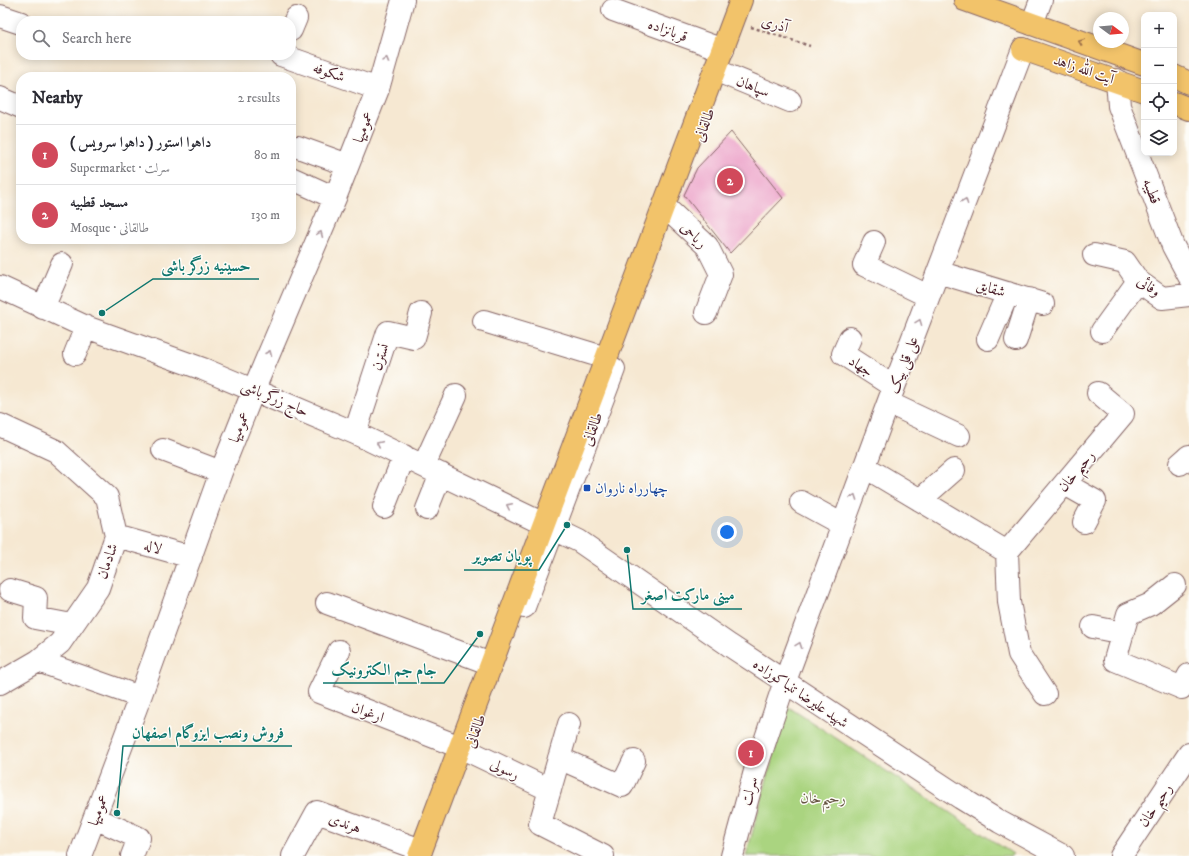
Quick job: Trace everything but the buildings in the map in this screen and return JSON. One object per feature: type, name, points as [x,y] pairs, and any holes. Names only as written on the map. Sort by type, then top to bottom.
[{"type":"main road","name":"طالقانی","points":[[422,854],[463,749],[491,664],[549,526],[606,358],[668,209],[719,72],[722,50],[741,0]]},
{"type":"main road","name":"آیت الله زاهد","points":[[965,0],[1141,63]]},
{"type":"main road","name":"آیت الله زاهد","points":[[1023,49],[1117,80],[1141,90]]},
{"type":"main road","points":[[1177,77],[1189,83]]},
{"type":"main road","points":[[1177,104],[1189,109]]},
{"type":"street","points":[[0,9],[4,0]]},
{"type":"street","name":"عمومیها","points":[[80,856],[140,697],[221,472],[254,389],[335,198],[378,89],[403,0]]},
{"type":"street","name":"طالقانی","points":[[719,72],[743,25],[752,0]]},
{"type":"street","points":[[1032,24],[1041,0]]},
{"type":"street","name":"قربانزاده","points":[[613,10],[722,50]]},
{"type":"street","points":[[0,16],[16,21]]},
{"type":"street","name":"علی قلی بیک","points":[[785,681],[928,296],[1023,49]]},
{"type":"street","name":"شکوفه","points":[[295,60],[378,89]]},
{"type":"street","points":[[1177,70],[1189,71]]},
{"type":"street","name":"سپاهان","points":[[719,72],[790,101]]},
{"type":"street","name":"قطیبه","points":[[1117,80],[1119,106],[1181,243],[1189,276]]},
{"type":"street","points":[[0,98],[16,105]]},
{"type":"street","points":[[298,147],[348,165]]},
{"type":"street","points":[[296,180],[335,198]]},
{"type":"street","name":"طالقانی","points":[[463,749],[549,526],[668,209]]},
{"type":"street","name":"ریاحی","points":[[668,209],[707,246],[721,274],[706,313]]},
{"type":"street","points":[[874,242],[864,266],[928,296]]},
{"type":"street","name":"وفائی","points":[[1094,254],[1125,262],[1138,281],[1162,298],[1189,295]]},
{"type":"street","points":[[43,308],[62,264]]},
{"type":"street","name":"شقایق","points":[[938,272],[1036,302],[1016,340]]},
{"type":"street","points":[[1102,331],[1138,281]]},
{"type":"street","name":"حاج زرگر باشی","points":[[0,287],[86,327],[203,369],[355,432],[549,526]]},
{"type":"street","points":[[988,339],[1008,293]]},
{"type":"street","name":"نسترن","points":[[355,432],[388,332],[414,338],[421,313]]},
{"type":"street","points":[[484,321],[606,358]]},
{"type":"street","points":[[75,354],[86,327]]},
{"type":"street","name":"جهاد","points":[[850,338],[843,354],[891,395]]},
{"type":"street","name":"رحیم خان","points":[[1007,552],[1123,414],[1098,393]]},
{"type":"street","points":[[427,509],[433,470],[456,395]]},
{"type":"street","points":[[891,395],[959,436]]},
{"type":"street","name":"شادمان","points":[[0,425],[56,451],[107,497],[116,536],[98,588],[60,643],[38,661],[0,683]]},
{"type":"street","points":[[163,450],[221,472]]},
{"type":"street","points":[[384,507],[404,456]]},
{"type":"street","points":[[865,467],[1007,552],[1009,602],[1019,654],[1045,694]]},
{"type":"street","points":[[920,500],[954,470]]},
{"type":"street","points":[[1065,484],[1095,501],[1084,522]]},
{"type":"street","points":[[801,502],[843,525]]},
{"type":"street","name":"شهید علیرضا تنباکوزاده","points":[[549,526],[579,541],[785,681],[971,804],[1035,850],[1063,856]]},
{"type":"street","name":"لاله","points":[[116,536],[191,557]]},
{"type":"street","points":[[1175,585],[1151,604],[1128,614],[1115,660],[1182,688],[1189,675]]},
{"type":"street","points":[[10,590],[36,598],[35,618],[72,625]]},
{"type":"street","points":[[327,603],[491,664]]},
{"type":"street","points":[[1093,627],[1123,633]]},
{"type":"street","name":"ارغوان","points":[[339,652],[319,692],[463,749]]},
{"type":"street","points":[[38,661],[140,697]]},
{"type":"street","name":"سرلت","points":[[732,856],[755,771],[785,681]]},
{"type":"street","points":[[569,724],[540,824],[603,856]]},
{"type":"street","name":"رسولی","points":[[463,749],[550,790]]},
{"type":"street","name":"رحیم خان","points":[[1121,856],[1189,754]]},
{"type":"street","points":[[559,758],[622,786],[634,761]]},
{"type":"street","name":"هرندی","points":[[293,856],[317,812],[422,854]]},
{"type":"street","points":[[94,818],[139,838],[132,856]]},
{"type":"path","name":"آذری","points":[[743,25],[810,46]]},
{"type":"green space","name":"رحیم‌خان","points":[[787,706],[1013,854],[1011,856],[746,856]]},
{"type":"place","name":"مسجد قطبیه","points":[[730,181]]},
{"type":"place","name":"حسینیه زرگر باشی","points":[[102,313]]},
{"type":"place","name":"چهارراه ناروان","points":[[587,488]]},
{"type":"place","name":"پویان تصویر","points":[[567,525]]},
{"type":"place","name":"مینی مارکت اصغر","points":[[627,550]]},
{"type":"place","name":"جام جم الکترونیک","points":[[480,634]]},
{"type":"place","name":"داهوا استور ( داهوا سرویس )","points":[[751,753]]},
{"type":"place","name":"فروش ونصب ایزوگام اصفهان","points":[[117,813]]}]
